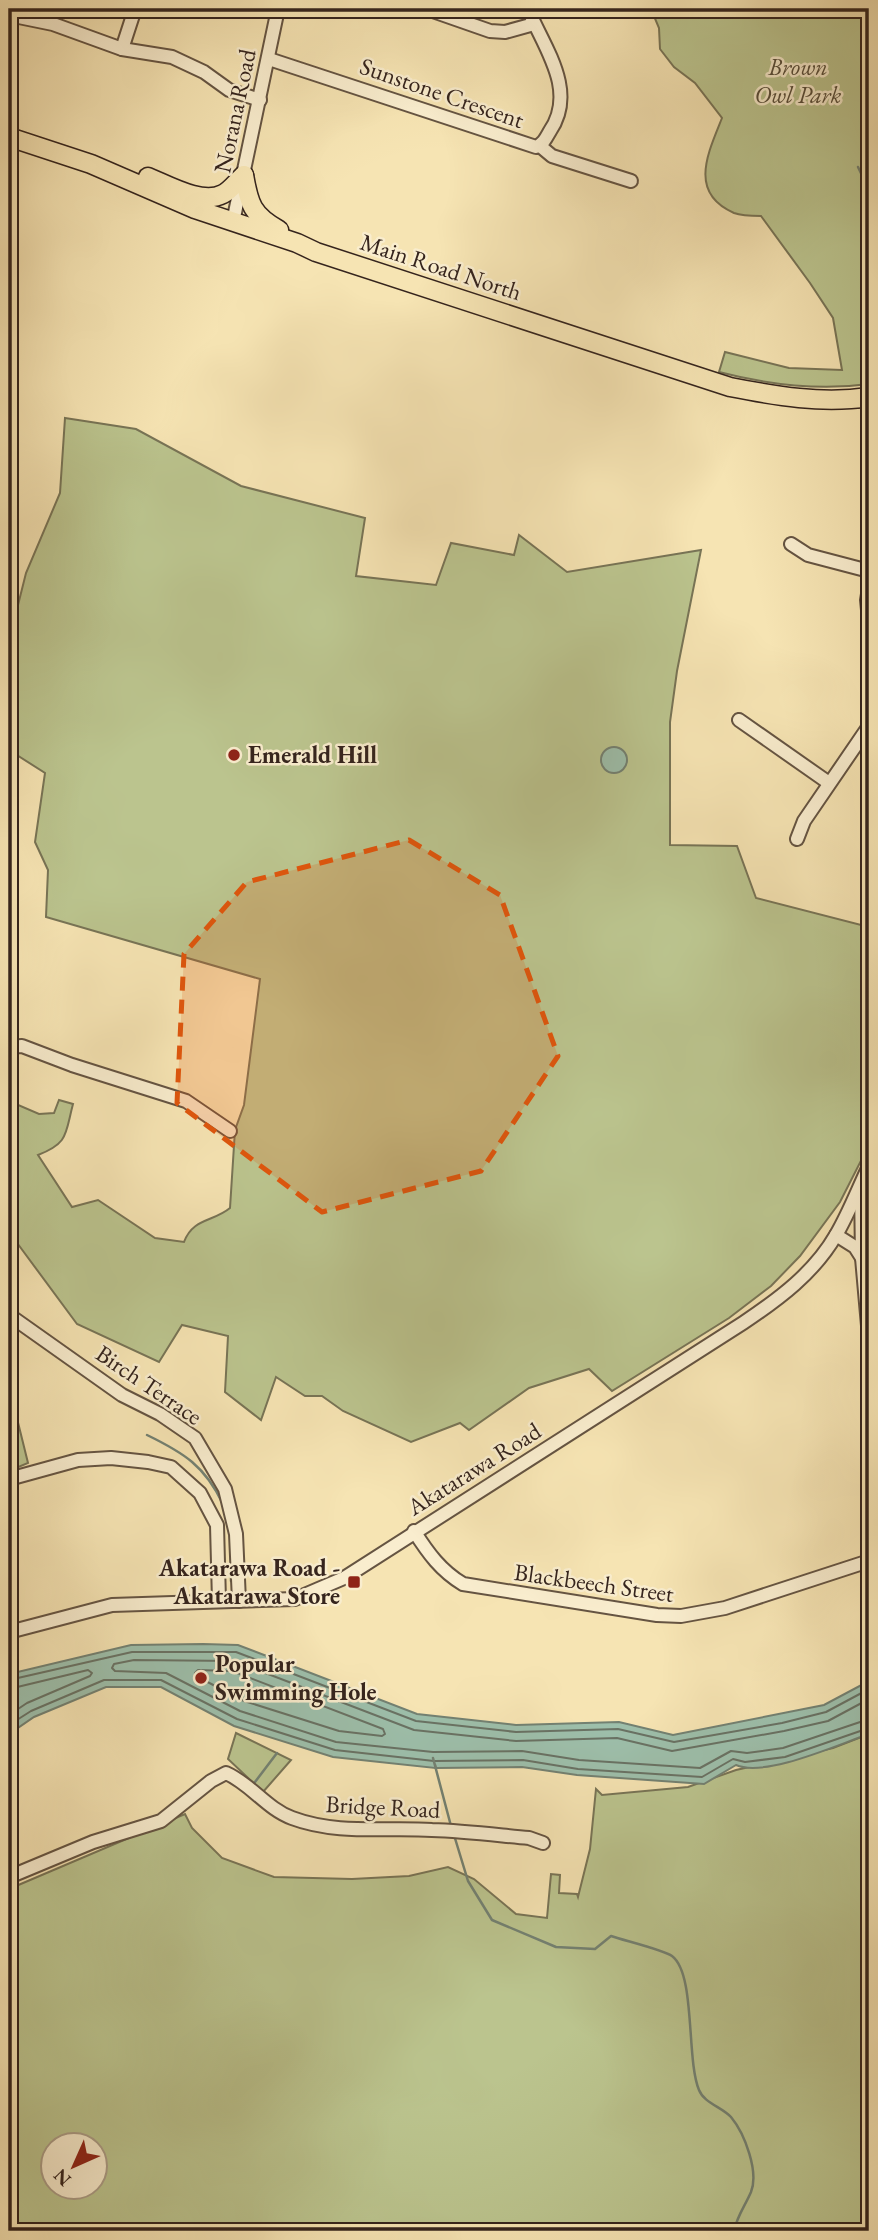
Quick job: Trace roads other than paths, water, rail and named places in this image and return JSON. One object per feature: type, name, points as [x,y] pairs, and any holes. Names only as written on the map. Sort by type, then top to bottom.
[{"type":"highway","name":"Main Road North","points":[[9,137],[90,164],[195,209],[297,243],[316,252],[730,387],[801,399],[847,400],[869,397]]},
{"type":"highway","points":[[90,164],[113,164],[206,197],[221,195],[244,175]]},
{"type":"highway","points":[[244,175],[249,202],[254,211],[268,225],[297,243]]},
{"type":"street","points":[[122,49],[135,9]]},
{"type":"street","name":"Norana Road","points":[[233,222],[278,9]]},
{"type":"street","points":[[427,9],[490,32],[505,32],[534,24]]},
{"type":"street","name":"Sunstone Crescent","points":[[269,59],[531,146],[540,146],[553,127],[560,105],[561,87],[555,65],[528,9]]},
{"type":"street","points":[[9,15],[53,23],[122,49],[172,57],[204,72],[229,90],[260,100]]},
{"type":"street","points":[[540,146],[552,156],[631,181]]},
{"type":"street","points":[[791,544],[808,555],[869,571]]},
{"type":"street","points":[[869,588],[869,621]]},
{"type":"street","points":[[738,720],[829,783]]},
{"type":"street","points":[[797,839],[804,821],[869,726]]},
{"type":"street","points":[[9,1047],[22,1046],[72,1065],[186,1101],[230,1131]]},
{"type":"street","name":"Akatarawa Road","points":[[9,1632],[112,1605],[295,1599],[344,1578],[767,1307],[804,1277],[836,1235],[869,1166]]},
{"type":"street","points":[[861,1182],[862,1258],[869,1337]]},
{"type":"street","points":[[836,1235],[855,1247],[862,1258]]},
{"type":"street","name":"Birch Terrace","points":[[9,1315],[122,1395],[160,1414],[195,1438],[225,1489],[236,1534],[239,1601]]},
{"type":"street","points":[[9,1479],[78,1460],[111,1458],[171,1467],[200,1493],[217,1525],[219,1601]]},
{"type":"street","name":"Blackbeech Street","points":[[414,1531],[444,1571],[463,1584],[657,1615],[690,1615],[725,1608],[869,1561]]},
{"type":"street","name":"Bridge Road","points":[[9,1877],[93,1842],[161,1821],[211,1781],[226,1773],[237,1778],[277,1812],[320,1826],[433,1830],[529,1838],[543,1843]]},
{"type":"water","points":[[614,747],[623,751],[627,760],[623,769],[614,773],[605,769],[601,760],[605,751]]},
{"type":"water","points":[[131,1645],[238,1645],[417,1714],[516,1725],[619,1722],[673,1735],[824,1705],[869,1681],[869,1734],[783,1764],[749,1768],[736,1765],[704,1784],[577,1775],[522,1767],[436,1768],[435,1764],[435,1768],[333,1757],[234,1726],[161,1687],[106,1687],[34,1717],[9,1734],[9,1674]]},
{"type":"waterway","points":[[858,167],[869,190]]},
{"type":"waterway","points":[[147,1435],[183,1455],[201,1470],[223,1504]]},
{"type":"waterway","points":[[231,1551],[231,1581]]},
{"type":"waterway","points":[[255,1782],[277,1753]]},
{"type":"waterway","points":[[433,1758],[451,1826]]},
{"type":"waterway","points":[[454,1835],[468,1881],[492,1920],[556,1947],[595,1949],[611,1936],[668,1954],[680,1966],[688,1998],[695,2076],[699,2090],[705,2098],[731,2117],[746,2143],[752,2164],[751,2192],[734,2231]]},
{"type":"place","name":"Emerald Hill","points":[[234,755]]},
{"type":"place","name":"Akatarawa Road - Akatarawa Store","points":[[354,1582]]},
{"type":"place","name":"Popular Swimming Hole","points":[[201,1678]]},
{"type":"park label","name":"Brown Owl Park","points":[[798,81]]}]
